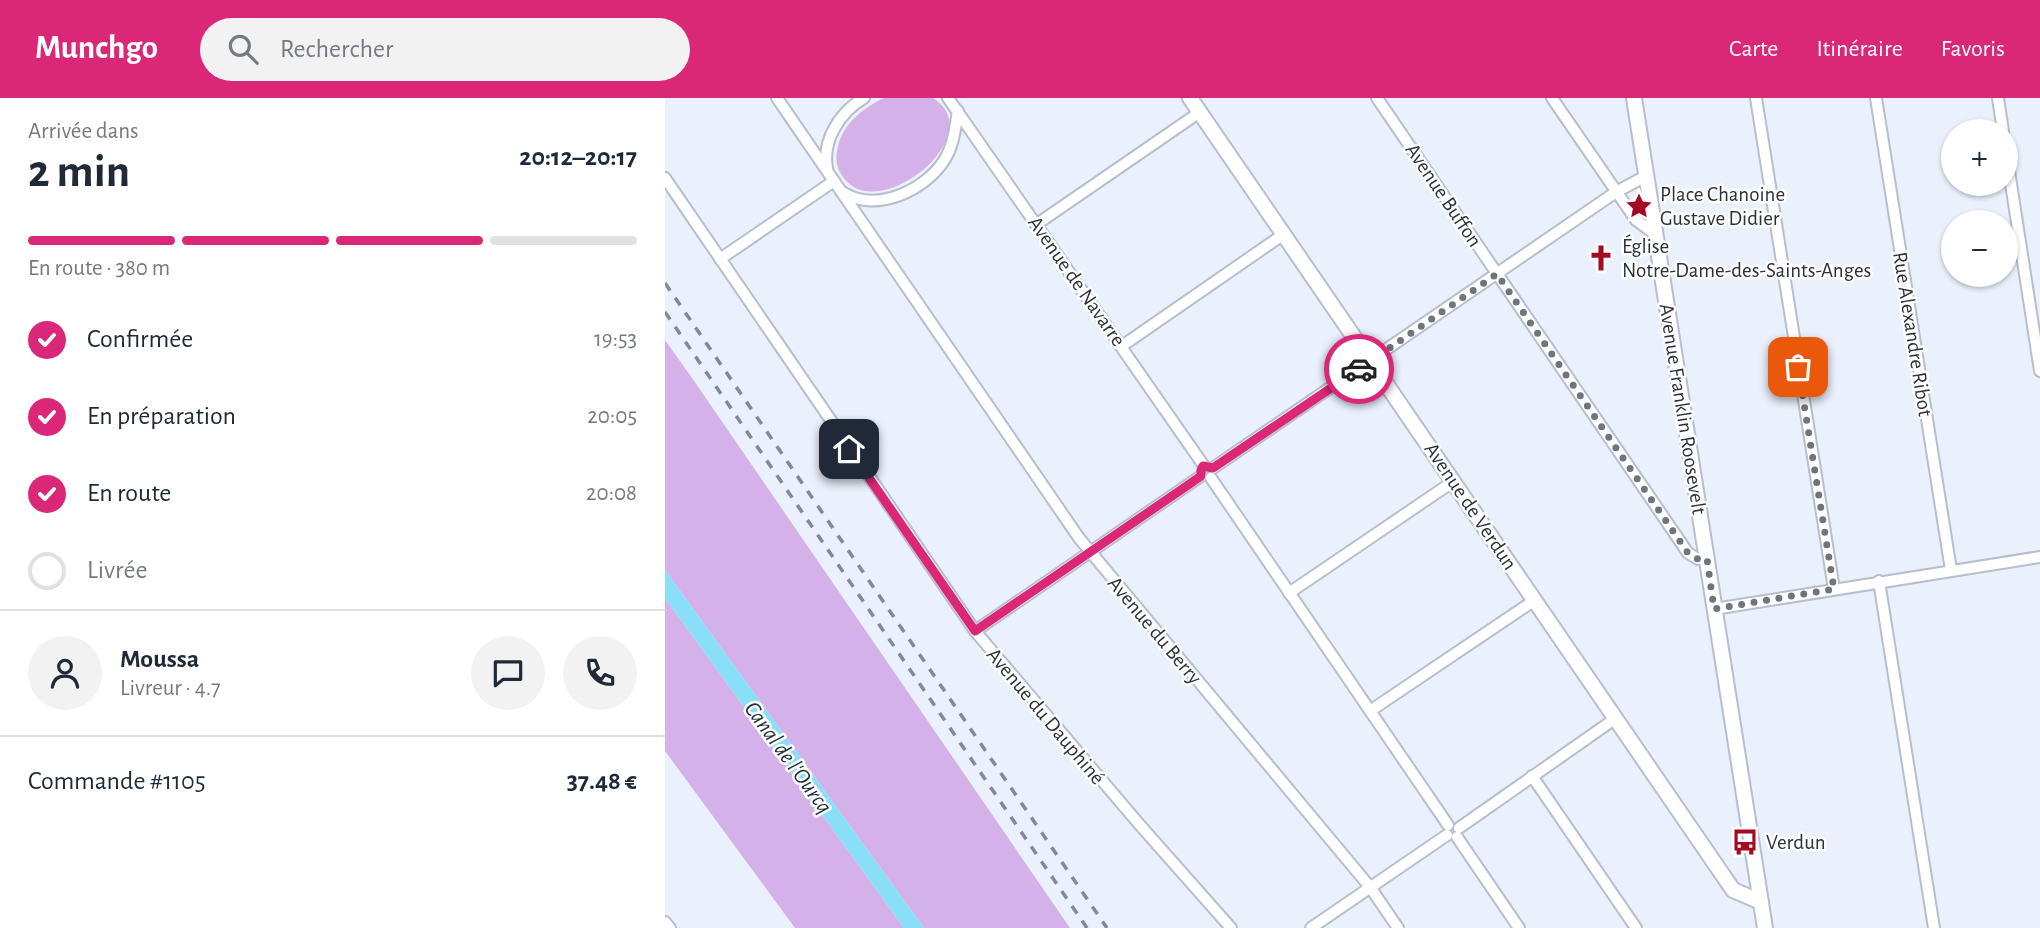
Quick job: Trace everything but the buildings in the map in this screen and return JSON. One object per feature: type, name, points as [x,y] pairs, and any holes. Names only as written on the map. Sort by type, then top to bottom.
[{"type":"street","name":"Avenue du Berry","points":[[777,98],[1091,552],[1370,887],[1398,928]]},
{"type":"street","points":[[720,259],[831,177],[824,155],[832,134],[855,104],[864,98]]},
{"type":"street","name":"Avenue de Verdun","points":[[1191,98],[1733,890],[1761,902]]},
{"type":"street","name":"Avenue Buffon","points":[[1377,98],[1688,553],[1698,559],[1707,559]]},
{"type":"street","points":[[1552,98],[1636,220],[1655,234]]},
{"type":"street","name":"Avenue Franklin Roosevelt","points":[[1634,98],[1765,928]]},
{"type":"street","points":[[1756,98],[1834,589]]},
{"type":"street","name":"Rue Alexandre Ribot","points":[[1876,98],[1951,570]]},
{"type":"street","points":[[1998,98],[2001,119]]},
{"type":"street","name":"Avenue de Navarre","points":[[952,99],[1519,928]]},
{"type":"street","points":[[841,192],[862,201],[890,199],[913,189],[932,175],[944,160],[954,137],[958,111]]},
{"type":"street","points":[[1037,224],[1200,112]]},
{"type":"street","points":[[975,631],[1616,192],[1646,176]]},
{"type":"street","name":"Avenue du Dauphiné","points":[[665,178],[975,631],[1231,928]]},
{"type":"street","points":[[2013,196],[2040,371]]},
{"type":"street","points":[[1122,346],[1284,234]]},
{"type":"street","points":[[1289,593],[1454,481]]},
{"type":"street","points":[[1714,609],[2040,556]]},
{"type":"street","points":[[1879,581],[1934,928]]},
{"type":"street","points":[[1370,711],[1535,600]]},
{"type":"street","points":[[1311,928],[1616,718]]},
{"type":"street","points":[[1532,776],[1636,928]]},
{"type":"street","points":[[665,922],[670,928]]},
{"type":"shaded area","points":[[884,98],[933,98],[947,114],[949,133],[939,152],[923,170],[902,184],[880,191],[859,189],[843,177],[839,170],[836,158],[838,146],[844,130],[855,117]]},
{"type":"shaded area","points":[[665,340],[1070,928],[924,928],[665,570]]},
{"type":"shaded area","points":[[665,598],[904,928],[795,928],[665,751]]},
{"type":"water","name":"Canal de l'Ourcq","points":[[665,570],[924,928],[904,928],[665,598]]},
{"type":"railway","points":[[665,283],[1107,928]]},
{"type":"railway","points":[[665,312],[1087,928]]},
{"type":"way so far","points":[[1359,369],[1497,274],[1688,553],[1698,559],[1707,559],[1714,609],[1834,589],[1798,367]]},
{"type":"place","name":"Place Chanoine Gustave Didier","points":[[1639,206]]},
{"type":"place","name":"Église Notre-Dame-des-Saints-Anges","points":[[1601,258]]},
{"type":"place","name":"Verdun","points":[[1745,842]]},
{"type":"route","points":[[849,449],[975,631],[1201,476],[1203,466],[1213,468],[1359,369]]}]
